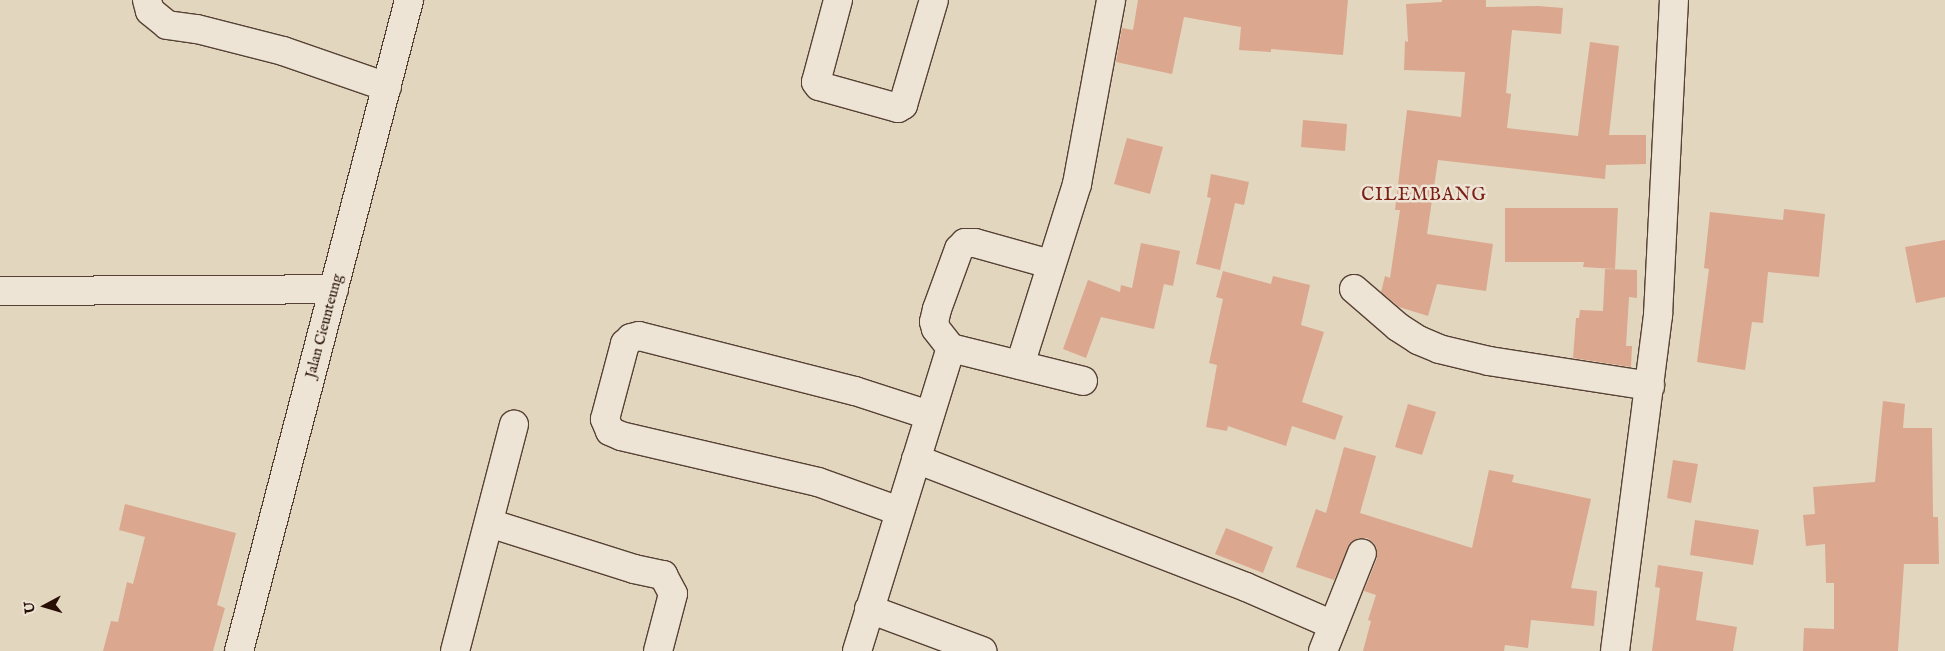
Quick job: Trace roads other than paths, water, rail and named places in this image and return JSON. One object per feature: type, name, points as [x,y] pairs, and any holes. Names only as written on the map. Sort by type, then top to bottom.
[{"type":"street","points":[[147,0],[150,11],[166,24],[197,29],[283,52],[387,87]]},
{"type":"street","name":"Jalan Cieunteung","points":[[239,651],[410,0]]},
{"type":"street","points":[[838,0],[816,82],[819,86],[898,108],[903,105],[934,0]]},
{"type":"street","points":[[1020,365],[1050,264],[1077,184],[1111,0]]},
{"type":"street","points":[[1616,651],[1658,315],[1674,0]]},
{"type":"street","points":[[1050,264],[971,242],[962,246],[935,317],[936,329],[951,348],[1084,381]]},
{"type":"street","points":[[0,291],[334,289]]},
{"type":"street","points":[[1354,289],[1398,327],[1418,340],[1440,349],[1489,361],[1650,386]]},
{"type":"street","points":[[899,511],[818,482],[622,436],[610,431],[605,419],[625,344],[631,338],[639,336],[855,391],[929,415]]},
{"type":"street","points":[[857,651],[951,348]]},
{"type":"street","points":[[455,651],[514,425]]},
{"type":"street","points":[[916,459],[1246,588],[1334,625]]},
{"type":"street","points":[[488,523],[634,569],[663,575],[673,594],[658,651]]},
{"type":"street","points":[[1323,651],[1362,553]]},
{"type":"street","points":[[869,609],[982,651]]},
{"type":"district","name":"CILEMBANG","points":[[1424,196]]}]
